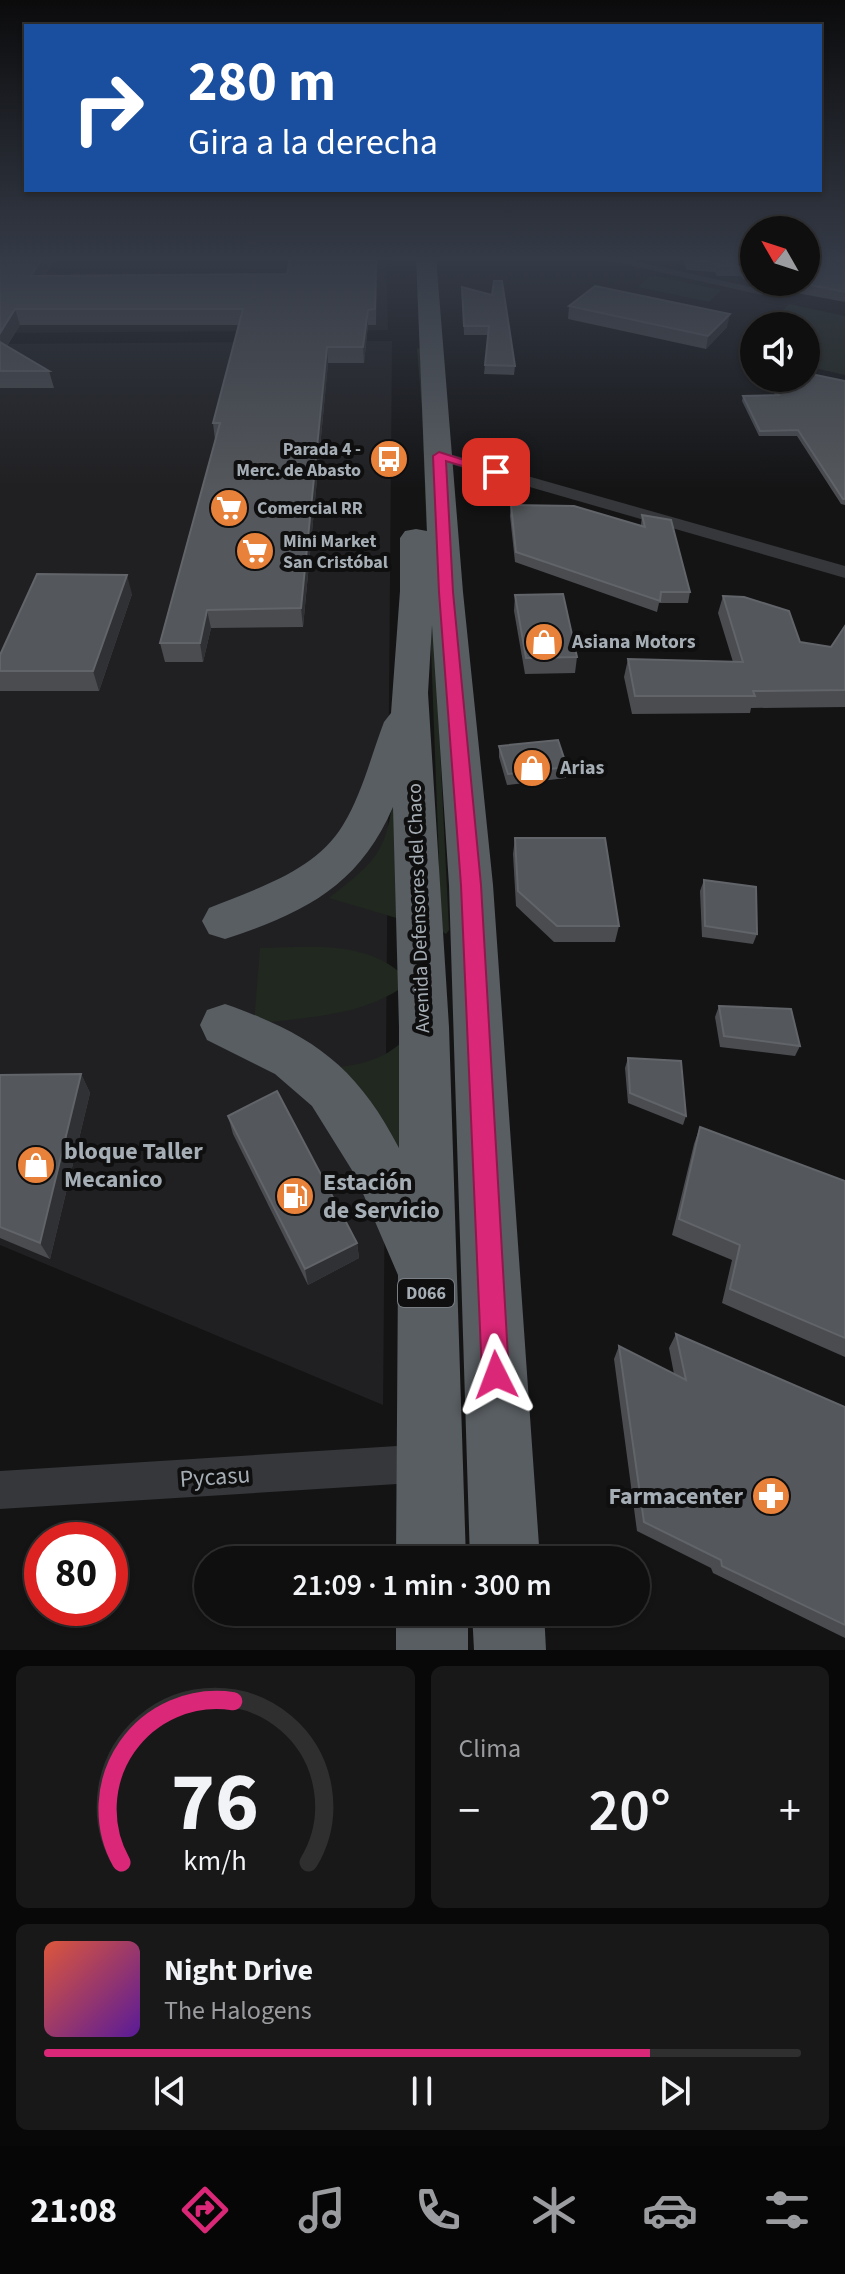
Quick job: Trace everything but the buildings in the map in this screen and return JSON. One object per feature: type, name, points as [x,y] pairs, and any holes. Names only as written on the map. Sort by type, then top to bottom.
[{"type":"highway","points":[[410,334],[424,392],[436,403]]},
{"type":"highway","name":"Avenida Defensores del Chaco","points":[[410,334],[417,541],[410,702],[419,934],[453,1016],[504,1546]]},
{"type":"highway","name":"Avenida Defensores del Chaco","points":[[426,334],[436,403],[446,592],[471,885],[453,1016],[426,1276],[431,1546]]},
{"type":"highway","points":[[225,921],[298,889],[349,851],[363,825],[410,702]]},
{"type":"highway","points":[[453,1016],[477,1546]]},
{"type":"highway","points":[[225,1025],[312,1071],[336,1096],[385,1176],[426,1276]]},
{"type":"highway","points":[[432,1626],[432,1650]]},
{"type":"highway","points":[[480,1626],[481,1650]]},
{"type":"highway","points":[[509,1626],[510,1650]]},
{"type":"street","points":[[439,456],[845,572]]},
{"type":"street","name":"Pycasu","points":[[0,1490],[430,1463]]},
{"type":"shaded area","points":[[820,334],[845,334],[845,375],[820,369]]},
{"type":"shaded area","points":[[392,341],[383,1405],[0,1245],[0,344]]},
{"type":"shaded area","points":[[420,348],[449,930],[446,934],[438,929],[439,860],[417,349]]},
{"type":"shaded area","points":[[395,787],[400,919],[329,898],[360,873],[378,852],[388,826]]},
{"type":"shaded area","points":[[317,947],[354,951],[388,964],[403,975],[404,986],[351,1010],[254,1024],[260,948]]},
{"type":"shaded area","points":[[402,1042],[408,1184],[339,1067],[372,1060]]},
{"type":"place","name":"Parada 4 - Merc. de Abasto","points":[[389,459]]},
{"type":"place","name":"Comercial RR","points":[[229,508]]},
{"type":"place","name":"Mini Market San Cristóbal","points":[[255,551]]},
{"type":"place","name":"Asiana Motors","points":[[544,642]]},
{"type":"place","name":"Arias","points":[[532,768]]},
{"type":"place","name":"bloque Taller Mecanico","points":[[36,1165]]},
{"type":"place","name":"Estación de Servicio","points":[[295,1196]]},
{"type":"place","name":"Farmacenter","points":[[771,1496]]},
{"type":"route","points":[[496,472],[439,456],[446,592],[471,885],[496,1375]]}]
